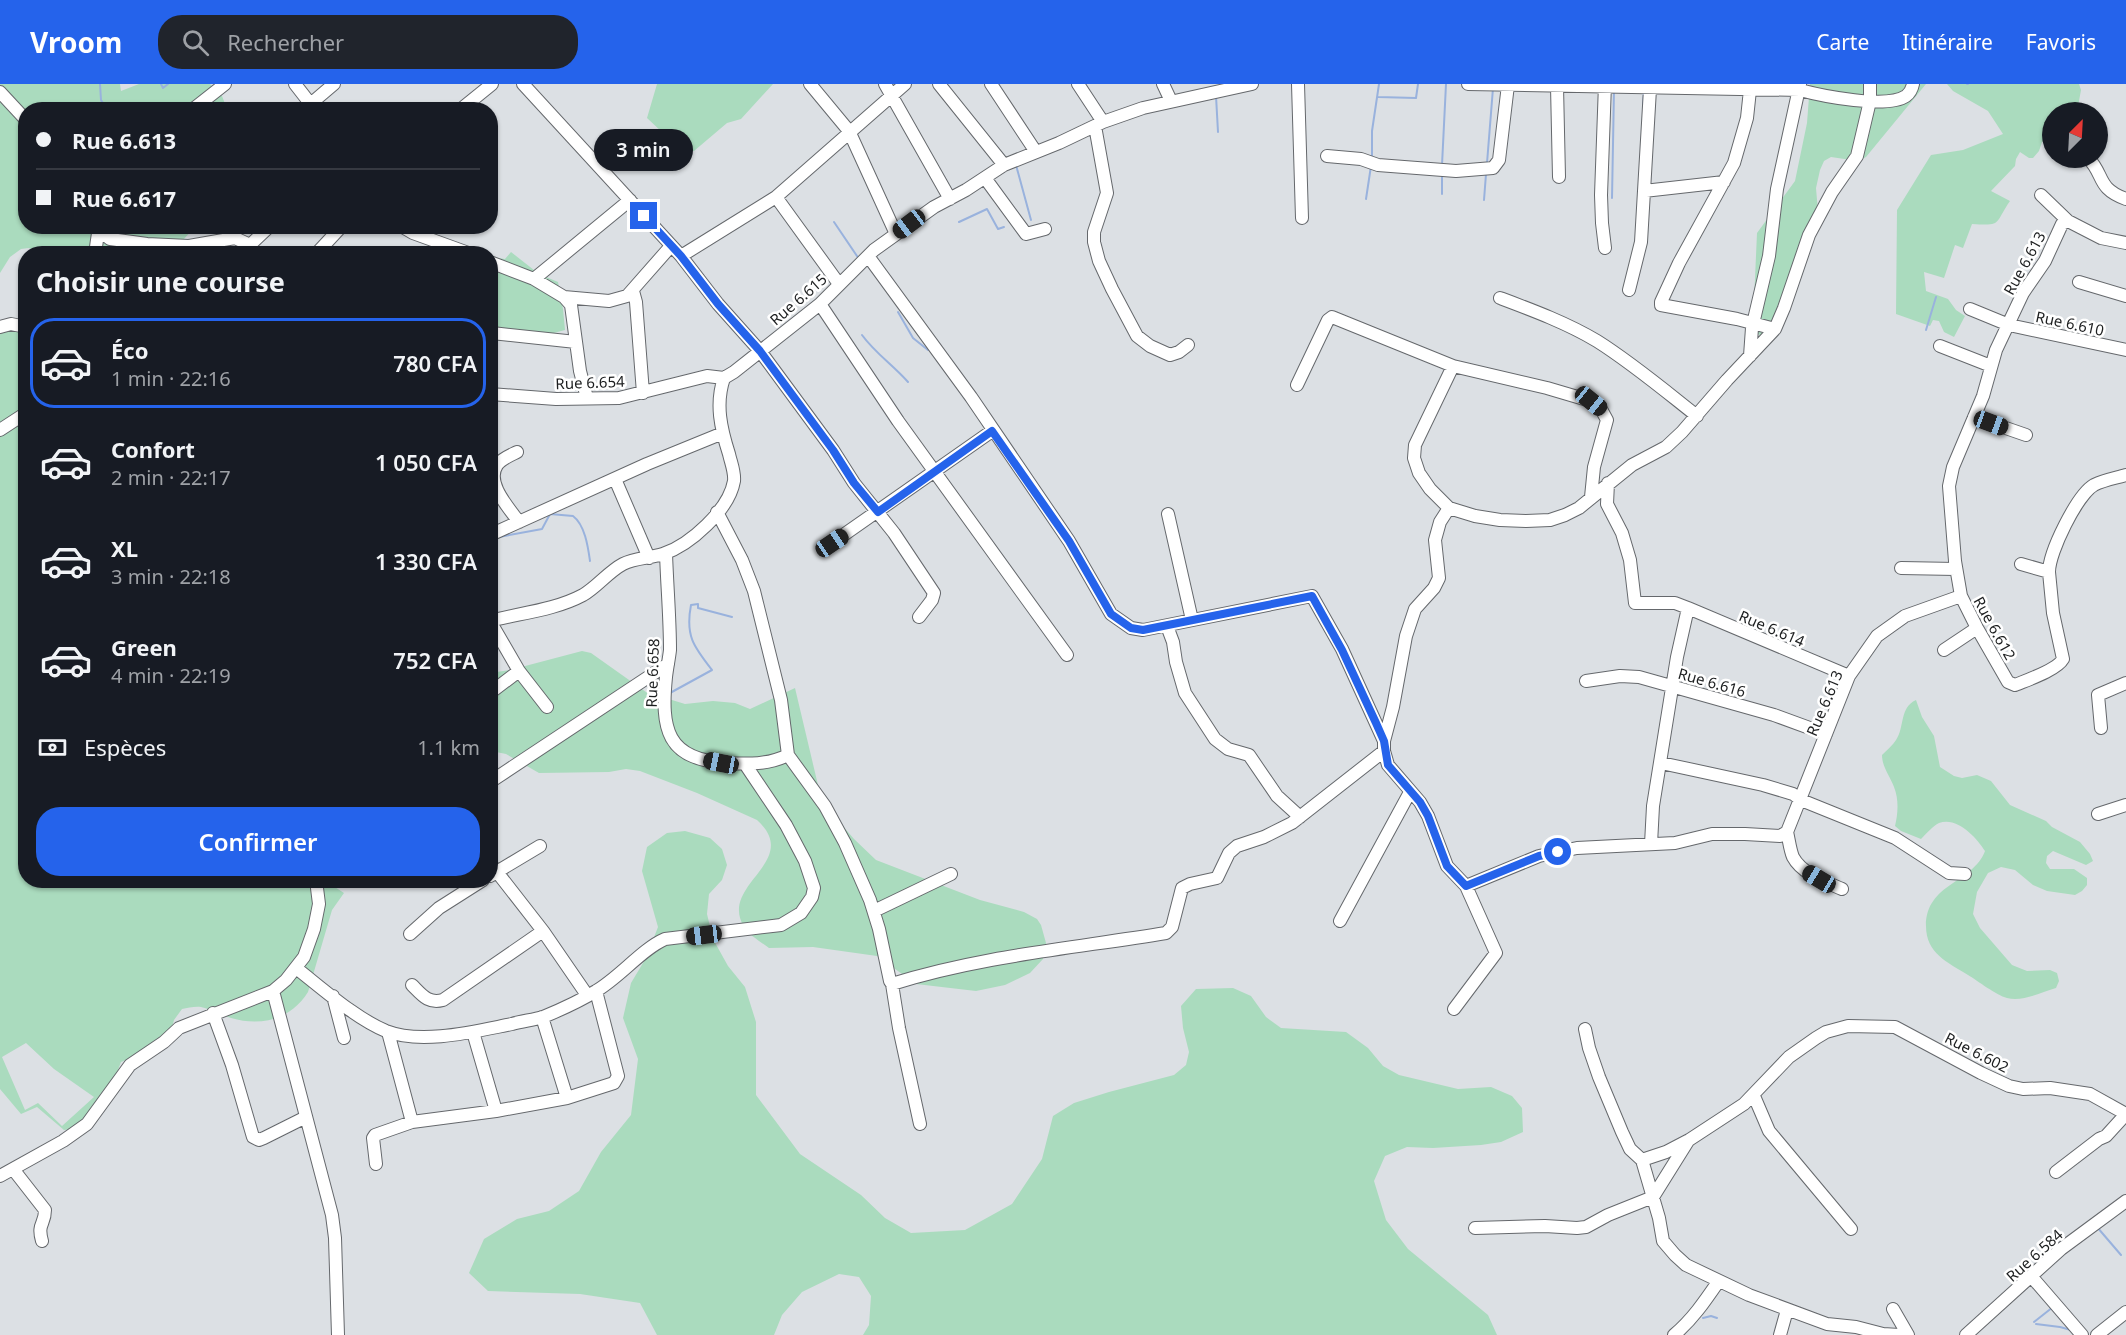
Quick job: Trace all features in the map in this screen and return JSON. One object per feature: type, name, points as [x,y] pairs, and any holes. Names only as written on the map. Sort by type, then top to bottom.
[{"type":"street","points":[[202,102],[225,84]]},
{"type":"street","points":[[295,84],[309,102]]},
{"type":"street","points":[[316,102],[334,84]]},
{"type":"street","points":[[470,102],[492,84]]},
{"type":"street","points":[[523,84],[681,256],[718,304],[760,351],[833,450],[854,483],[894,533],[934,593],[932,600],[919,618]]},
{"type":"street","points":[[810,84],[849,132],[896,234]]},
{"type":"street","points":[[681,256],[776,197],[849,132],[888,89],[905,84]]},
{"type":"street","points":[[939,84],[1004,165]]},
{"type":"street","points":[[991,84],[1036,152]]},
{"type":"street","points":[[1078,84],[1099,124],[1107,193],[1094,232],[1099,261],[1141,341],[1170,355],[1188,345]]},
{"type":"street","points":[[1163,84],[1171,101]]},
{"type":"street","name":"Rue 6.615","points":[[724,378],[819,304],[868,256],[896,234],[934,207],[1004,165],[1099,124],[1171,101],[1252,84]]},
{"type":"street","points":[[1298,84],[1302,218]]},
{"type":"street","points":[[1468,84],[1650,89],[1703,87],[1750,90],[1800,87],[1822,96],[1870,101],[1900,99],[1907,95],[1913,84]]},
{"type":"street","points":[[1453,366],[1415,445],[1414,458],[1419,473],[1430,489],[1449,508],[1475,516],[1500,520],[1550,520],[1572,512],[1632,465],[1666,447],[1775,329],[1809,235],[1832,192],[1857,156],[1870,101],[1870,84]]},
{"type":"street","points":[[1327,156],[1361,159],[1378,165],[1445,170],[1493,168],[1499,160],[1508,85]]},
{"type":"street","points":[[1557,86],[1559,177]]},
{"type":"street","points":[[1604,86],[1601,195],[1605,248]]},
{"type":"street","points":[[1750,356],[1753,324],[1769,256],[1777,189],[1800,87]]},
{"type":"street","points":[[888,89],[950,199]]},
{"type":"street","points":[[1629,290],[1641,242],[1650,89]]},
{"type":"street","points":[[1750,90],[1744,134],[1734,163],[1679,263],[1661,305],[1775,329]]},
{"type":"street","points":[[0,92],[18,111]]},
{"type":"street","points":[[2096,168],[2100,181],[2108,189],[2126,199]]},
{"type":"street","points":[[985,178],[1026,234],[1045,229]]},
{"type":"street","points":[[1644,191],[1724,182]]},
{"type":"street","points":[[2041,195],[2068,221],[2101,238],[2126,243]]},
{"type":"street","points":[[776,197],[839,284]]},
{"type":"street","points":[[534,279],[630,200]]},
{"type":"street","name":"Rue 6.613","points":[[1787,832],[1849,676],[1878,636],[1905,616],[1961,596],[1948,486],[1959,448],[1983,396],[1991,366],[2023,293],[2045,261],[2062,224],[2068,221]]},
{"type":"street","points":[[105,234],[110,239],[189,246],[235,238],[245,246]]},
{"type":"street","points":[[252,246],[263,234]]},
{"type":"street","points":[[323,246],[335,234]]},
{"type":"street","points":[[416,234],[449,246]]},
{"type":"street","points":[[564,297],[618,300],[633,291],[672,246]]},
{"type":"street","points":[[868,256],[971,397],[1069,541],[1111,614],[1131,628],[1143,630],[1312,596],[1342,650],[1384,746],[1388,765],[1428,816],[1447,866],[1466,886],[1496,953],[1454,1009]]},
{"type":"street","points":[[498,265],[534,279],[564,297],[573,310],[580,371],[587,398]]},
{"type":"street","points":[[2079,282],[2126,296]]},
{"type":"street","points":[[633,291],[636,302],[644,393]]},
{"type":"street","points":[[1500,298],[1595,340],[1630,364],[1696,416]]},
{"type":"street","points":[[819,304],[898,421],[1067,655]]},
{"type":"street","name":"Rue 6.610","points":[[1970,309],[2009,325],[2126,350]]},
{"type":"street","points":[[1297,385],[1328,320],[1332,317],[1453,366],[1591,401],[1601,409],[1607,420],[1594,466],[1591,497]]},
{"type":"street","points":[[0,327],[11,324],[18,325]]},
{"type":"street","points":[[498,334],[576,342]]},
{"type":"street","points":[[1940,346],[1991,366]]},
{"type":"street","name":"Rue 6.654","points":[[498,395],[556,399],[619,398],[707,376],[724,378]]},
{"type":"street","points":[[498,619],[563,603],[583,595],[624,563],[650,558],[677,549],[692,538],[717,512],[729,494],[734,481],[734,471],[723,433],[718,403],[724,378]]},
{"type":"street","points":[[1974,417],[2026,435]]},
{"type":"street","points":[[0,430],[18,418]]},
{"type":"street","points":[[832,543],[992,431]]},
{"type":"street","points":[[498,531],[723,433]]},
{"type":"street","points":[[498,464],[517,452]]},
{"type":"street","points":[[2021,564],[2049,572],[2053,554],[2080,500],[2092,486],[2126,475]]},
{"type":"street","points":[[615,479],[650,558]]},
{"type":"street","name":"Rue 6.614","points":[[1608,483],[1607,504],[1622,533],[1630,560],[1635,603],[1676,603],[1849,676]]},
{"type":"street","points":[[498,486],[501,496],[519,522]]},
{"type":"street","points":[[892,984],[925,973],[1019,955],[1166,933],[1172,927],[1182,888],[1217,878],[1229,853],[1237,846],[1264,837],[1292,823],[1384,746],[1410,622],[1415,609],[1440,578],[1435,540],[1440,522],[1449,508]]},
{"type":"street","points":[[717,512],[742,560],[754,591],[779,688],[788,755],[825,806],[845,843],[873,911],[892,984],[920,1124]]},
{"type":"street","points":[[1168,514],[1192,620]]},
{"type":"street","name":"Rue 6.658","points":[[666,553],[670,647],[665,702],[666,727],[670,738],[686,753],[704,759],[745,764],[770,763],[788,755]]},
{"type":"street","points":[[1901,568],[1956,569]]},
{"type":"street","name":"Rue 6.612","points":[[1961,596],[1977,628],[2011,684],[2015,685],[2061,663],[2063,659],[2053,613],[2049,572]]},
{"type":"street","points":[[1651,844],[1653,806],[1677,657],[1688,610]]},
{"type":"street","points":[[1167,626],[1185,693],[1215,739],[1228,749],[1249,755],[1277,796],[1300,817]]},
{"type":"street","points":[[1944,650],[1977,628]]},
{"type":"street","points":[[498,635],[519,671],[548,707]]},
{"type":"street","points":[[498,777],[668,664]]},
{"type":"street","points":[[498,687],[519,671]]},
{"type":"street","name":"Rue 6.616","points":[[1586,681],[1620,676],[1639,677],[1774,715],[1826,734]]},
{"type":"street","points":[[2101,728],[2098,695],[2126,683]]},
{"type":"street","points":[[1661,763],[1763,785],[1792,794],[1800,801],[1895,838],[1949,873],[1965,874]]},
{"type":"street","points":[[296,968],[373,1024],[388,1032],[438,1036],[473,1032],[542,1017],[591,993],[632,965],[656,943],[665,939],[781,925],[807,906],[814,888],[805,861],[786,825],[745,764]]},
{"type":"street","points":[[1340,921],[1410,792]]},
{"type":"street","points":[[2098,814],[2126,805]]},
{"type":"street","points":[[1466,886],[1539,856],[1577,848],[1675,843],[1712,834],[1780,836],[1787,832],[1793,857],[1799,864],[1819,879],[1842,889]]},
{"type":"street","points":[[498,867],[540,846]]},
{"type":"street","points":[[873,911],[951,874]]},
{"type":"street","points":[[376,1164],[373,1138],[375,1135],[412,1122],[496,1112],[567,1098],[614,1083],[617,1080],[591,993],[498,876]]},
{"type":"street","points":[[0,1176],[63,1141],[87,1124],[125,1071],[138,1058],[157,1047],[178,1028],[273,991],[304,957],[314,929],[319,904],[317,888]]},
{"type":"street","points":[[410,934],[439,908],[470,888]]},
{"type":"street","points":[[412,985],[434,1003],[443,1000],[543,931]]},
{"type":"street","points":[[273,991],[332,1215],[335,1238],[338,1335]]},
{"type":"street","points":[[333,996],[344,1038]]},
{"type":"street","points":[[213,1013],[253,1137],[259,1140],[306,1117]]},
{"type":"street","points":[[542,1017],[567,1098]]},
{"type":"street","name":"Rue 6.602","points":[[1642,1160],[1666,1152],[1689,1140],[1754,1096],[1790,1057],[1815,1038],[1826,1032],[1848,1026],[1895,1027],[2009,1086],[2023,1089],[2050,1088],[2090,1094],[2126,1114]]},
{"type":"street","points":[[1585,1029],[1599,1077],[1622,1132],[1630,1149],[1642,1160],[1664,1241],[1675,1255],[1686,1265],[1718,1282],[1787,1310],[1827,1324],[1899,1335]]},
{"type":"street","points":[[388,1032],[412,1122]]},
{"type":"street","points":[[473,1032],[496,1112]]},
{"type":"street","points":[[1754,1096],[1769,1131],[1851,1229]]},
{"type":"street","points":[[2056,1172],[2099,1138],[2106,1136],[2126,1114]]},
{"type":"street","points":[[1475,1228],[1586,1227],[1608,1215],[1653,1197],[1689,1140]]},
{"type":"street","points":[[13,1169],[45,1210],[45,1217],[40,1225],[42,1241]]},
{"type":"street","name":"Rue 6.584","points":[[1966,1335],[2068,1243],[2126,1201]]},
{"type":"street","points":[[2031,1276],[2082,1335]]},
{"type":"street","points":[[1674,1335],[1685,1326],[1718,1282]]},
{"type":"street","points":[[1893,1309],[1908,1335]]},
{"type":"street","points":[[1780,1335],[1787,1310]]},
{"type":"street","points":[[2097,1335],[2126,1312]]},
{"type":"green space","points":[[0,84],[120,84],[121,91],[139,84],[210,84],[222,96],[224,102],[18,102],[18,234],[189,234],[177,246],[18,246],[18,251],[10,257],[0,273]]},
{"type":"green space","points":[[657,84],[773,84],[741,119],[727,123],[694,151],[679,148],[647,118]]},
{"type":"green space","points":[[1810,84],[1926,84],[1866,157],[1858,161],[1831,157],[1824,161],[1816,188],[1819,224],[1770,339],[1762,338],[1756,331],[1754,301],[1757,233],[1795,181],[1807,123]]},
{"type":"green space","points":[[1947,84],[2079,84],[2081,90],[2079,102],[2042,102],[2042,142],[2039,151],[2033,158],[2020,152],[2015,166],[1991,191],[2010,201],[1997,222],[1972,224],[1963,248],[1955,245],[1944,278],[1924,272],[1926,291],[1948,299],[1956,310],[1965,316],[1954,337],[1944,332],[1939,321],[1933,320],[1930,326],[1896,314],[1897,210],[1931,155],[1963,150],[2003,134],[1988,111],[1953,91]]},
{"type":"green space","points":[[511,252],[539,274],[558,282],[565,330],[520,342],[498,340],[498,258],[505,259]]},
{"type":"green space","points":[[18,326],[18,888],[336,888],[344,893],[332,910],[308,992],[293,1009],[275,1019],[254,1022],[231,1018],[201,1007],[182,1009],[174,1020],[171,1031],[143,1053],[121,1062],[107,1099],[72,1129],[64,1130],[37,1107],[21,1114],[0,1089],[0,330]],"holes":[[[26,1043],[54,1069],[94,1097],[62,1126],[38,1103],[25,1110],[2,1057]]]},
{"type":"green space","points":[[582,651],[591,653],[646,692],[685,704],[713,701],[735,703],[750,709],[795,688],[822,802],[854,839],[876,860],[980,900],[1024,912],[1037,919],[1046,943],[1043,959],[1030,973],[1005,985],[976,991],[916,984],[877,956],[813,947],[769,948],[746,930],[739,912],[742,898],[766,861],[771,848],[769,835],[757,820],[640,771],[626,769],[609,772],[539,773],[506,754],[498,752],[498,672]]},
{"type":"green space","points":[[1916,700],[1922,717],[1934,736],[1940,767],[1954,776],[1962,778],[1977,775],[1991,781],[2010,805],[2046,821],[2052,827],[2080,842],[2090,854],[2093,861],[2086,865],[2053,851],[2047,856],[2046,863],[2050,869],[2074,869],[2087,878],[2087,885],[2075,895],[2047,891],[2033,885],[2015,870],[2001,867],[1988,873],[1977,892],[1973,914],[1980,928],[2012,965],[2027,971],[2050,970],[2057,973],[2059,981],[2056,988],[2026,998],[2007,998],[1945,961],[1930,943],[1926,926],[1928,912],[1934,901],[1971,870],[1985,851],[1966,829],[1953,823],[1939,823],[1921,839],[1895,826],[1897,796],[1883,764],[1882,755],[1896,740],[1907,708]]},
{"type":"green space","points":[[685,831],[710,838],[722,849],[727,865],[722,880],[709,894],[707,914],[713,939],[728,966],[745,987],[756,1022],[756,1095],[800,1154],[861,1195],[885,1218],[911,1233],[965,1230],[1012,1204],[1042,1159],[1053,1116],[1074,1103],[1174,1075],[1186,1065],[1189,1052],[1181,1006],[1196,989],[1233,988],[1251,996],[1266,1017],[1281,1028],[1346,1032],[1368,1048],[1383,1066],[1399,1075],[1458,1089],[1491,1087],[1512,1096],[1522,1108],[1523,1132],[1501,1142],[1481,1145],[1407,1147],[1385,1156],[1374,1181],[1386,1220],[1408,1249],[1488,1315],[1497,1335],[863,1335],[869,1325],[871,1296],[859,1277],[839,1274],[802,1292],[782,1315],[774,1335],[657,1335],[640,1303],[580,1294],[488,1291],[469,1273],[484,1239],[517,1219],[549,1211],[579,1191],[601,1152],[631,1115],[638,1059],[623,1018],[631,983],[646,958],[658,927],[642,871],[647,847],[667,833]]},
{"type":"waterway","points":[[100,84],[102,102]]},
{"type":"waterway","points":[[161,84],[163,88],[168,84]]},
{"type":"waterway","points":[[1372,158],[1372,131],[1379,84]]},
{"type":"waterway","points":[[1378,97],[1416,98],[1418,84]]},
{"type":"waterway","points":[[1442,165],[1446,84]]},
{"type":"waterway","points":[[1487,163],[1493,88]]},
{"type":"waterway","points":[[1612,198],[1614,90]]},
{"type":"waterway","points":[[1643,106],[1644,91]]},
{"type":"waterway","points":[[1216,96],[1218,132]]},
{"type":"waterway","points":[[1016,165],[1031,220]]},
{"type":"waterway","points":[[1366,199],[1371,166]]},
{"type":"waterway","points":[[1442,174],[1442,194]]},
{"type":"waterway","points":[[1484,200],[1486,174]]},
{"type":"waterway","points":[[959,222],[987,209],[998,229],[1004,227]]},
{"type":"waterway","points":[[834,222],[859,259]]},
{"type":"waterway","points":[[1926,330],[1936,297]]},
{"type":"waterway","points":[[898,312],[913,338],[928,350]]},
{"type":"waterway","points":[[862,335],[908,382]]},
{"type":"waterway","points":[[499,537],[542,529],[550,514],[573,516],[583,531],[590,561]]},
{"type":"waterway","points":[[670,693],[712,670],[692,641],[689,625],[691,605],[698,604],[698,608],[732,617]]},
{"type":"waterway","points":[[2097,1227],[2121,1255]]},
{"type":"waterway","points":[[2034,1322],[2053,1307]]},
{"type":"waterway","points":[[1703,1318],[1711,1316],[1717,1318]]},
{"type":"waterway","points":[[2036,1324],[2071,1330]]},
{"type":"route","points":[[644,216],[681,256],[718,304],[760,351],[833,450],[854,483],[878,512],[992,431],[1069,541],[1111,614],[1131,628],[1143,630],[1167,626],[1312,596],[1342,650],[1376,723],[1384,741],[1388,765],[1420,802],[1428,816],[1447,866],[1466,886],[1539,856],[1558,852]]}]
